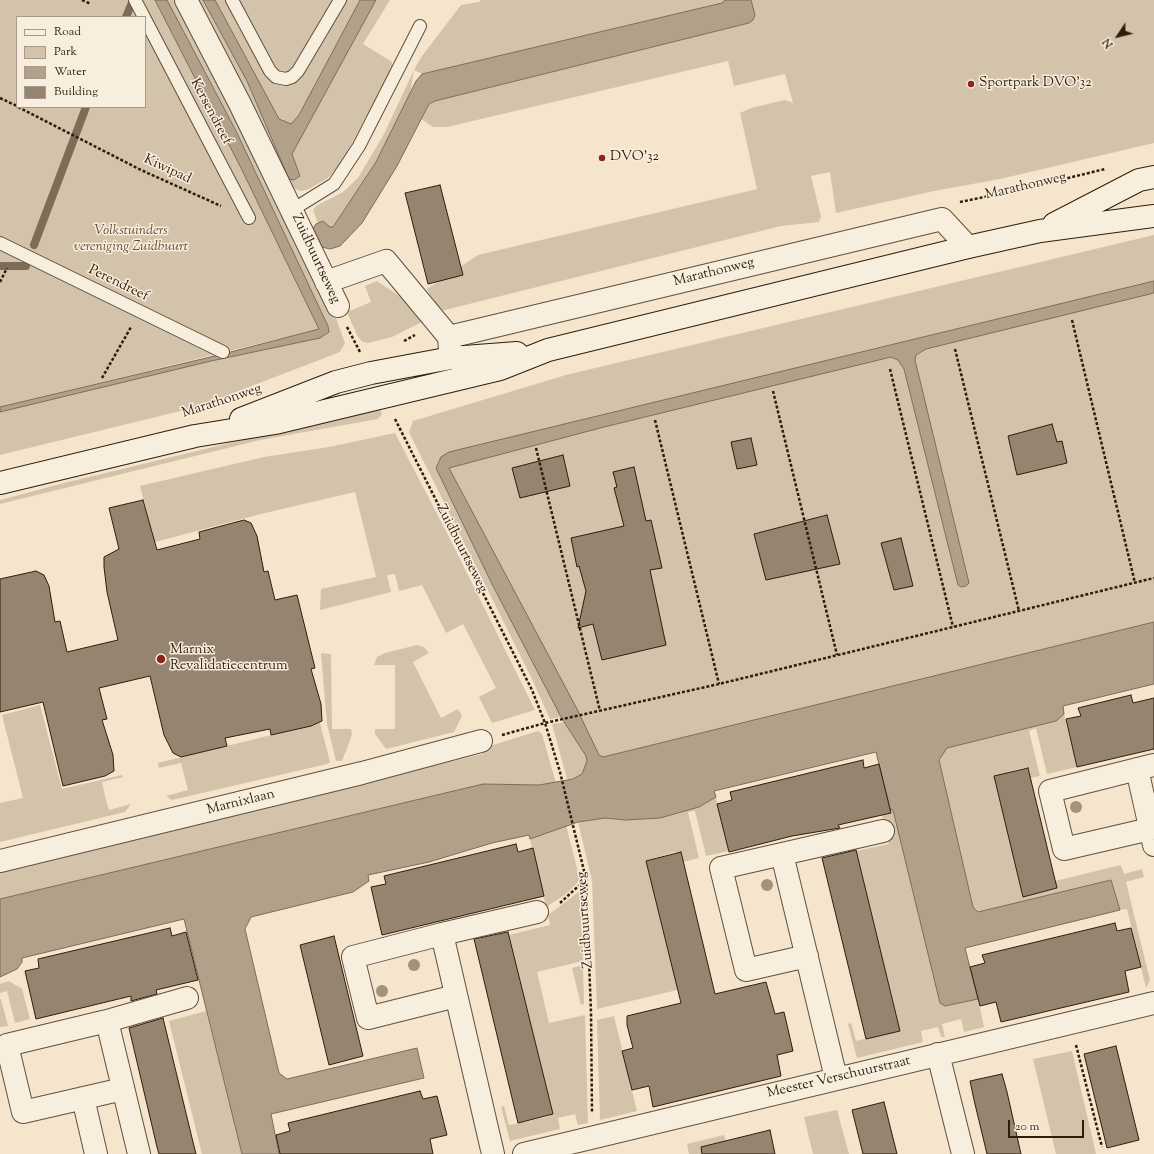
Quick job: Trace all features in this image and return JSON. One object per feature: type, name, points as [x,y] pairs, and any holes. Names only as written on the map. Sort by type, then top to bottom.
[{"type":"street","name":"Zuidbuurtseweg","points":[[186,0],[240,104],[338,306]]},
{"type":"street","name":"Marathonweg","points":[[1040,231],[1139,180],[1154,177]]},
{"type":"street","name":"Marathonweg","points":[[0,483],[195,436],[275,423],[500,369],[548,350],[968,247],[1040,231],[1154,216]]},
{"type":"street","name":"Marathonweg","points":[[442,330],[942,219],[968,247]]},
{"type":"street","points":[[326,282],[386,261],[442,330],[451,358]]},
{"type":"street","name":"Marathonweg","points":[[195,436],[336,382],[371,373],[451,358],[548,350]]},
{"type":"street","name":"Marnixlaan","points":[[0,861],[362,773],[481,741]]},
{"type":"street","points":[[1145,767],[1152,837],[1064,849],[1050,790],[1145,767]]},
{"type":"street","points":[[807,956],[746,970],[721,868],[882,831]]},
{"type":"street","points":[[782,854],[836,1078]]},
{"type":"street","points":[[456,996],[368,1018],[353,957],[537,912]]},
{"type":"street","points":[[442,934],[493,1154]]},
{"type":"street","points":[[123,1089],[23,1112],[7,1045],[108,1021],[187,998]]},
{"type":"street","name":"Meester Verschuurstraat","points":[[524,1154],[594,1146],[836,1078],[1154,1003]]},
{"type":"street","points":[[108,1021],[139,1154]]},
{"type":"street","points":[[938,1054],[963,1154]]},
{"type":"street","points":[[83,1098],[96,1154]]},
{"type":"lane","name":"Kersendreef","points":[[135,0],[143,16]]},
{"type":"lane","points":[[232,0],[270,71],[276,77],[286,79],[292,77],[298,71],[340,0]]},
{"type":"lane","name":"Kersendreef","points":[[146,22],[249,218]]},
{"type":"lane","points":[[292,210],[334,184],[359,146],[420,26]]},
{"type":"lane","name":"Perendreef","points":[[0,243],[223,352]]},
{"type":"path","points":[[82,0],[91,4]]},
{"type":"path","points":[[0,98],[16,106]]},
{"type":"path","name":"Kiwipad","points":[[20,108],[141,170],[249,218]]},
{"type":"path","name":"Marathonweg","points":[[955,202],[1023,189],[1108,168]]},
{"type":"path","points":[[0,282],[5,272]]},
{"type":"path","name":"Zuidbuurtseweg","points":[[338,306],[360,353]]},
{"type":"path","points":[[102,378],[140,311]]},
{"type":"path","points":[[1072,320],[1135,583]]},
{"type":"path","points":[[398,344],[442,330]]},
{"type":"path","points":[[955,349],[1019,612]]},
{"type":"path","points":[[353,356],[368,351]]},
{"type":"path","points":[[890,368],[953,627]]},
{"type":"path","points":[[773,391],[837,656]]},
{"type":"path","name":"Zuidbuurtseweg","points":[[383,396],[532,690],[545,723],[560,772],[586,879],[594,1146]]},
{"type":"path","name":"Marathonweg","points":[[207,408],[229,401]]},
{"type":"path","points":[[655,420],[719,684]]},
{"type":"path","points":[[536,448],[600,711]]},
{"type":"path","points":[[481,741],[545,723],[837,656],[1154,578]]},
{"type":"path","points":[[537,912],[559,904],[586,879]]},
{"type":"path","points":[[1076,1045],[1102,1147]]},
{"type":"green space","name":"Volkstuinders vereniging Zuidbuurt","points":[[0,0],[155,0],[242,170],[319,329],[0,407]]},
{"type":"green space","points":[[167,0],[178,0],[334,312],[345,343],[340,352],[197,407],[0,455],[0,412],[211,361],[319,338],[329,332],[328,326],[236,131]]},
{"type":"green space","points":[[190,0],[203,0],[247,81],[289,179],[300,176],[292,154],[375,0],[390,0],[363,44],[392,62],[392,67],[342,162],[328,178],[309,189],[301,191],[288,186]]},
{"type":"green space","points":[[215,0],[360,0],[299,115],[291,124],[279,120]]},
{"type":"green space","points":[[481,0],[725,0],[722,3],[422,74],[414,70],[422,56],[461,5],[479,2]]},
{"type":"green space","points":[[751,0],[1154,0],[1154,143],[1000,179],[934,191],[836,213],[830,172],[811,176],[821,217],[819,222],[781,226],[441,311],[436,309],[427,289],[478,255],[757,189],[740,113],[751,108],[785,100],[793,103],[785,74],[734,86],[728,61],[447,127],[433,127],[421,119],[429,104],[435,101],[749,23],[755,15]]},
{"type":"green space","points":[[414,70],[410,94],[376,162],[333,227],[330,227],[323,221],[318,223],[313,210],[316,206],[343,192],[358,178],[384,134]]},
{"type":"green space","points":[[1154,235],[1154,281],[449,452],[438,462],[436,468],[491,582],[561,717],[550,719],[531,677],[409,432],[413,421],[566,375]]},
{"type":"green space","points":[[377,281],[416,307],[424,321],[392,337],[368,343],[363,342],[358,337],[347,312],[371,302],[365,286]]},
{"type":"green space","points":[[1154,293],[1154,622],[603,757],[599,755],[449,468],[604,427],[891,357],[898,360],[904,369],[958,585],[961,587],[966,586],[969,583],[915,360],[916,355],[926,349]]},
{"type":"green space","points":[[379,407],[382,414],[378,419],[260,440],[0,504],[0,500],[64,483]]},
{"type":"green space","points":[[395,433],[448,535],[535,710],[492,723],[479,697],[496,688],[463,624],[446,633],[422,585],[399,591],[395,574],[387,575],[391,592],[320,610],[321,589],[376,577],[355,492],[261,514],[155,542],[140,486],[264,457],[329,447]]},
{"type":"green space","points":[[417,645],[424,647],[429,653],[413,662],[441,718],[458,709],[462,716],[454,732],[386,749],[375,734],[375,729],[395,729],[395,665],[374,665],[377,657],[385,653]]},
{"type":"green space","points":[[321,653],[331,654],[332,729],[351,729],[352,735],[342,761],[336,761],[327,724]]},
{"type":"green space","points":[[40,705],[62,789],[122,775],[123,777],[102,782],[109,810],[131,804],[125,812],[0,842],[0,803],[23,798],[2,715]]},
{"type":"green space","points":[[1064,714],[1077,767],[1047,774],[1036,728],[1029,731],[1040,776],[1030,778],[1028,768],[1022,768],[994,776],[1023,896],[1057,889],[1055,881],[1121,865],[1124,874],[1142,869],[1144,877],[1126,882],[1150,980],[1146,988],[1127,909],[1120,910],[1111,880],[979,912],[973,907],[939,760],[946,748],[1056,721]]},
{"type":"green space","points":[[564,722],[586,756],[587,761],[582,774],[573,779],[567,779],[552,724]]},
{"type":"green space","points":[[320,723],[330,762],[327,764],[172,800],[166,796],[188,790],[181,763],[159,768],[158,763]]},
{"type":"green space","points":[[538,731],[542,734],[556,783],[539,785],[483,784],[0,899],[0,871],[482,754],[493,745]]},
{"type":"green space","points":[[716,797],[729,851],[706,856],[695,811],[688,812],[699,858],[683,862],[681,852],[674,852],[646,861],[676,980],[711,982],[597,1009],[592,881],[578,822],[605,818],[625,820],[660,818],[699,807]]},
{"type":"green space","points":[[890,809],[893,810],[945,1006],[978,999],[984,1027],[964,1032],[961,1019],[942,1024],[945,1037],[941,1037],[938,1027],[921,1031],[923,1042],[857,1058],[848,1024],[851,1023],[856,1041],[900,1030],[856,851],[889,844],[882,815]]},
{"type":"green space","points":[[566,825],[580,880],[566,894],[546,907],[530,839]]},
{"type":"green space","points":[[580,891],[583,961],[537,972],[549,1023],[585,1015],[588,1123],[578,1125],[575,1114],[558,1118],[560,1129],[510,1141],[501,1107],[504,1106],[509,1125],[547,1117],[553,1114],[509,935],[550,925],[548,915]]},
{"type":"green space","points":[[583,965],[584,1004],[581,1005],[572,968]]},
{"type":"green space","points":[[9,981],[22,989],[30,1019],[15,1023],[7,991],[0,993],[0,984]]},
{"type":"green space","points":[[1,999],[8,1026],[0,1027]]},
{"type":"green space","points":[[206,1011],[242,1154],[202,1154],[169,1021]]},
{"type":"green space","points":[[614,1016],[637,1111],[600,1120],[597,1020]]},
{"type":"green space","points":[[1072,1051],[1096,1154],[1056,1154],[1033,1059]]},
{"type":"green space","points":[[837,1110],[849,1154],[813,1154],[804,1117]]},
{"type":"green space","points":[[724,1135],[729,1154],[689,1154],[687,1144]]},
{"type":"water","points":[[155,0],[167,0],[236,131],[328,326],[329,332],[320,338],[211,361],[0,412],[0,407],[223,354],[319,329],[242,170]]},
{"type":"water","points":[[203,0],[215,0],[279,119],[291,124],[299,115],[360,0],[376,0],[292,154],[300,176],[294,180],[289,179],[247,81]]},
{"type":"water","points":[[725,0],[751,0],[755,15],[753,20],[749,23],[435,101],[429,104],[397,166],[362,223],[340,246],[330,249],[322,247],[313,229],[314,227],[316,224],[323,221],[330,227],[333,227],[376,162],[416,81],[422,74],[722,3]]},
{"type":"water","points":[[1154,281],[1154,293],[926,349],[916,355],[915,360],[969,583],[966,586],[961,587],[958,585],[904,369],[898,360],[891,357],[604,427],[449,468],[577,709],[599,755],[603,757],[1154,622],[1154,684],[1063,706],[1064,714],[1056,721],[947,748],[939,760],[973,907],[978,912],[1111,880],[1120,910],[965,948],[978,999],[945,1006],[940,1003],[893,810],[890,809],[876,752],[714,791],[716,797],[699,807],[660,818],[625,820],[605,818],[578,822],[530,839],[529,835],[492,843],[429,862],[368,875],[369,881],[353,892],[251,917],[245,929],[279,1073],[287,1079],[417,1048],[424,1078],[271,1114],[279,1154],[242,1154],[184,919],[22,958],[22,962],[17,969],[0,977],[0,899],[483,784],[539,785],[573,779],[582,774],[587,761],[586,756],[561,717],[491,582],[436,468],[441,457],[449,452]]},
{"type":"building","points":[[440,185],[463,275],[428,284],[405,193]]},
{"type":"building","points":[[1052,424],[1057,442],[1062,441],[1067,463],[1017,475],[1008,436]]},
{"type":"building","points":[[751,438],[757,465],[737,469],[731,442]]},
{"type":"building","points":[[563,455],[570,486],[520,498],[512,468]]},
{"type":"building","points":[[634,467],[646,521],[651,520],[662,568],[650,570],[666,645],[602,660],[593,624],[578,628],[586,591],[579,566],[577,567],[571,538],[624,526],[614,488],[617,487],[613,472]]},
{"type":"building","name":"Marnix Revalidatiecentrum","points":[[143,500],[157,550],[200,539],[199,532],[244,520],[251,523],[257,536],[264,572],[268,571],[275,600],[297,595],[315,668],[311,669],[321,704],[322,721],[311,726],[271,735],[270,729],[225,738],[227,746],[181,757],[173,753],[164,735],[150,676],[99,688],[107,719],[102,720],[113,755],[114,771],[105,776],[63,786],[43,702],[0,712],[0,579],[36,571],[44,575],[49,586],[55,622],[60,621],[67,652],[118,640],[107,592],[104,567],[104,557],[119,549],[109,508]]},
{"type":"building","points":[[827,515],[840,564],[766,580],[754,534]]},
{"type":"building","points":[[901,538],[913,586],[894,590],[881,543]]},
{"type":"building","points":[[1131,695],[1133,703],[1154,698],[1154,749],[1077,767],[1066,719],[1081,716],[1078,708]]},
{"type":"building","points":[[863,760],[864,768],[879,764],[891,813],[838,825],[840,828],[792,836],[729,852],[717,804],[732,800],[730,792]]},
{"type":"building","points":[[1028,768],[1057,888],[1023,897],[994,776]]},
{"type":"building","points":[[516,844],[518,852],[533,848],[544,896],[382,935],[371,887],[386,884],[384,876]]},
{"type":"building","points":[[856,850],[900,1031],[866,1039],[822,858]]},
{"type":"building","points":[[681,852],[715,994],[766,982],[775,1014],[784,1012],[793,1051],[777,1055],[781,1076],[653,1107],[649,1086],[632,1090],[622,1051],[633,1048],[627,1025],[627,1016],[681,1003],[646,861]]},
{"type":"building","points":[[1115,923],[1117,931],[1131,928],[1141,967],[1125,971],[1129,992],[1001,1022],[996,1002],[980,1006],[970,967],[985,963],[982,955]]},
{"type":"building","points":[[170,928],[172,936],[186,932],[198,980],[156,990],[157,994],[131,1001],[131,996],[36,1019],[25,971],[39,968],[38,959]]},
{"type":"building","points":[[508,932],[553,1114],[518,1123],[474,939]]},
{"type":"building","points":[[334,936],[363,1056],[329,1065],[300,945]]},
{"type":"building","points":[[163,1018],[196,1154],[159,1154],[157,1147],[129,1028]]},
{"type":"building","points":[[1116,1046],[1139,1140],[1107,1148],[1084,1054]]},
{"type":"building","points":[[1002,1074],[1021,1154],[987,1154],[974,1100],[970,1081]]},
{"type":"building","points":[[420,1091],[423,1099],[437,1096],[447,1135],[430,1139],[433,1154],[280,1154],[276,1135],[290,1131],[288,1123]]},
{"type":"building","points":[[884,1102],[897,1154],[863,1154],[852,1110]]},
{"type":"building","points":[[770,1130],[775,1154],[702,1154],[701,1147]]},
{"type":"waterway","points":[[126,16],[131,5]]},
{"type":"waterway","points":[[34,245],[86,108]]},
{"type":"waterway","points":[[0,266],[26,266]]},
{"type":"place","name":"Sportpark DVO'32","points":[[971,84]]},
{"type":"place","name":"DVO'32","points":[[602,158]]},
{"type":"place","name":"Marnix Revalidatiecentrum","points":[[161,659]]}]
